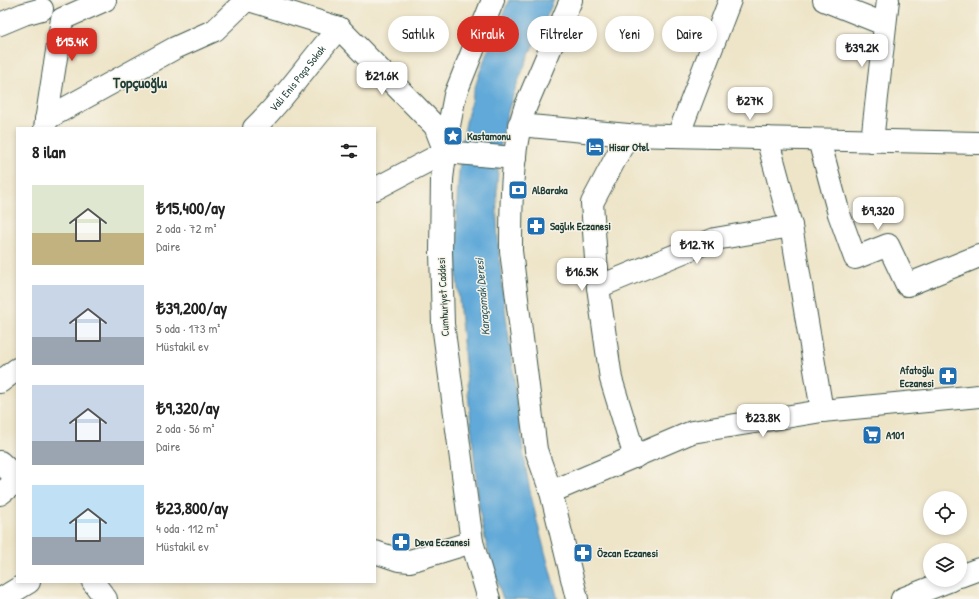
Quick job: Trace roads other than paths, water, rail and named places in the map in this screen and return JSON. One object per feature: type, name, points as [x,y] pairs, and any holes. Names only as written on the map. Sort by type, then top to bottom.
[{"type":"street","points":[[46,123],[175,48],[214,30],[246,0]]},
{"type":"street","points":[[249,0],[339,28],[435,126],[445,152]]},
{"type":"street","name":"Cumhuriyet Caddesi","points":[[489,599],[472,542],[443,324],[441,252],[442,179],[455,95],[493,0]]},
{"type":"street","points":[[571,0],[519,125],[515,158],[511,251],[536,450],[551,492],[577,599]]},
{"type":"street","points":[[678,136],[730,0]]},
{"type":"street","points":[[824,0],[884,24]]},
{"type":"street","points":[[872,141],[884,24],[888,0]]},
{"type":"street","points":[[46,123],[62,19],[93,2]]},
{"type":"street","points":[[0,24],[24,14],[40,4],[59,37]]},
{"type":"street","name":"Vali Enis Paşa Sokak","points":[[255,127],[267,116],[339,28]]},
{"type":"street","points":[[519,125],[628,135],[979,143]]},
{"type":"street","points":[[628,135],[592,203],[598,287],[611,379],[635,457]]},
{"type":"street","points":[[767,138],[791,226],[822,411]]},
{"type":"street","points":[[819,140],[839,214],[855,258],[888,245],[906,285],[979,256]]},
{"type":"street","points":[[376,188],[445,152],[515,158]]},
{"type":"street","points":[[598,287],[715,239],[791,226]]},
{"type":"street","points":[[0,382],[16,370]]},
{"type":"street","points":[[551,492],[692,432],[822,411],[979,396]]},
{"type":"street","points":[[0,462],[16,479]]},
{"type":"street","points":[[0,494],[16,481]]},
{"type":"street","points":[[376,552],[399,560],[410,561],[472,542]]},
{"type":"street","points":[[967,573],[979,569]]},
{"type":"street","points":[[1,599],[27,583]]},
{"type":"street","points":[[94,583],[106,599]]},
{"type":"street","points":[[902,599],[933,587]]},
{"type":"water","name":"Karaçomak Deresi","points":[[509,0],[554,0],[547,16],[527,16],[527,52],[530,52],[512,98],[503,132],[497,183],[497,209],[502,287],[523,453],[533,505],[558,599],[503,599],[495,576],[479,507],[457,279],[456,233],[460,162],[467,116],[473,94],[488,52],[519,52],[519,16],[503,16]]},
{"type":"place","name":"Kastamonu","points":[[453,136]]},
{"type":"place","name":"Hisar Otel","points":[[595,147]]},
{"type":"place","name":"AlBaraka","points":[[518,190]]},
{"type":"place","name":"Sağlık Eczanesi","points":[[536,226]]},
{"type":"place","name":"Afatoğlu Eczanesi","points":[[948,376]]},
{"type":"place","name":"A101","points":[[872,435]]},
{"type":"place","name":"Deva Eczanesi","points":[[401,542]]},
{"type":"place","name":"Özcan Eczanesi","points":[[583,553]]},
{"type":"district","name":"Topçuoğlu","points":[[140,82]]}]
